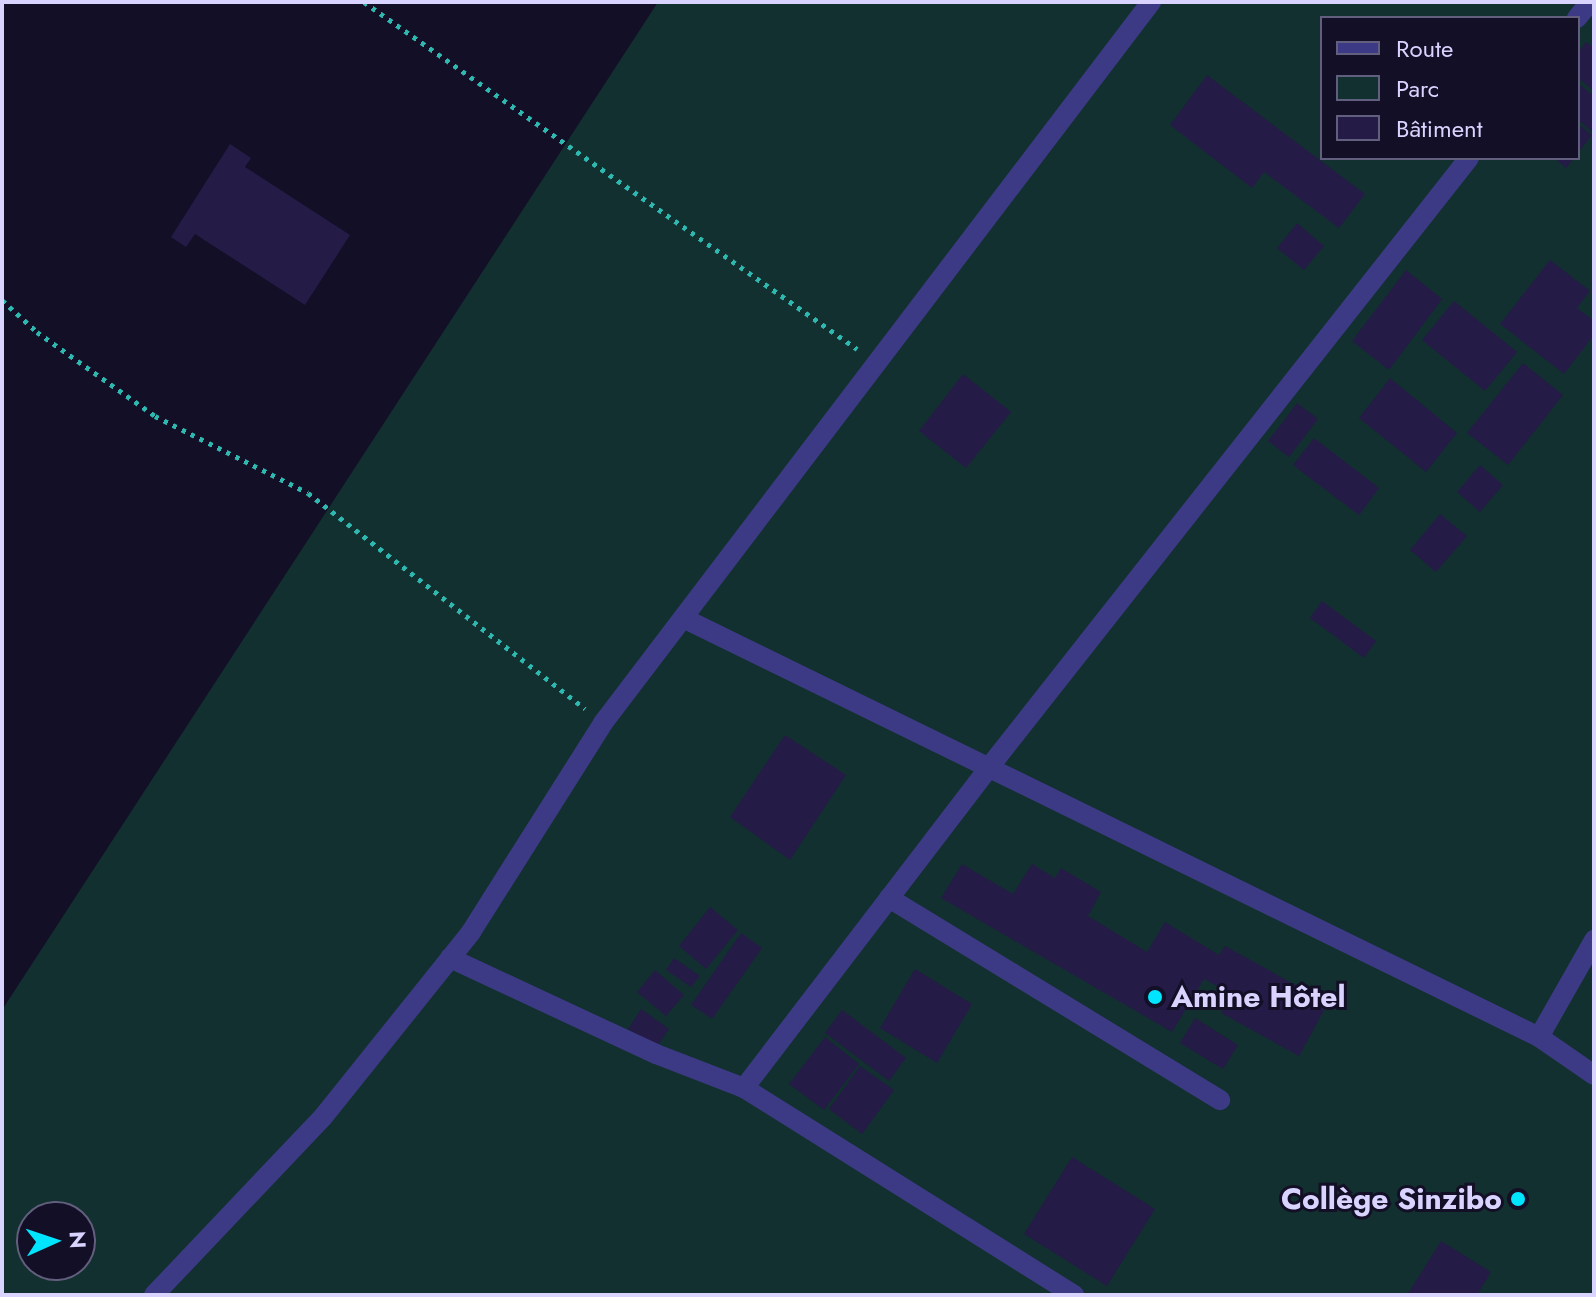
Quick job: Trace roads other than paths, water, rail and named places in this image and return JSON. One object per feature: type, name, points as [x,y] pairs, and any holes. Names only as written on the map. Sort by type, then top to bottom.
[{"type":"street","points":[[154,1295],[323,1117],[450,958],[603,723],[1151,2]]},
{"type":"street","points":[[744,1088],[987,770],[1467,160]]},
{"type":"street","points":[[683,618],[987,770],[1539,1037],[1594,1075]]},
{"type":"street","points":[[889,898],[1220,1100]]},
{"type":"street","points":[[1539,1037],[1594,940]]},
{"type":"street","points":[[450,958],[656,1054],[744,1088],[1074,1295]]},
{"type":"place","name":"Amine Hôtel","points":[[1155,997]]},
{"type":"place","name":"Collège Sinzibo","points":[[1518,1199]]}]
